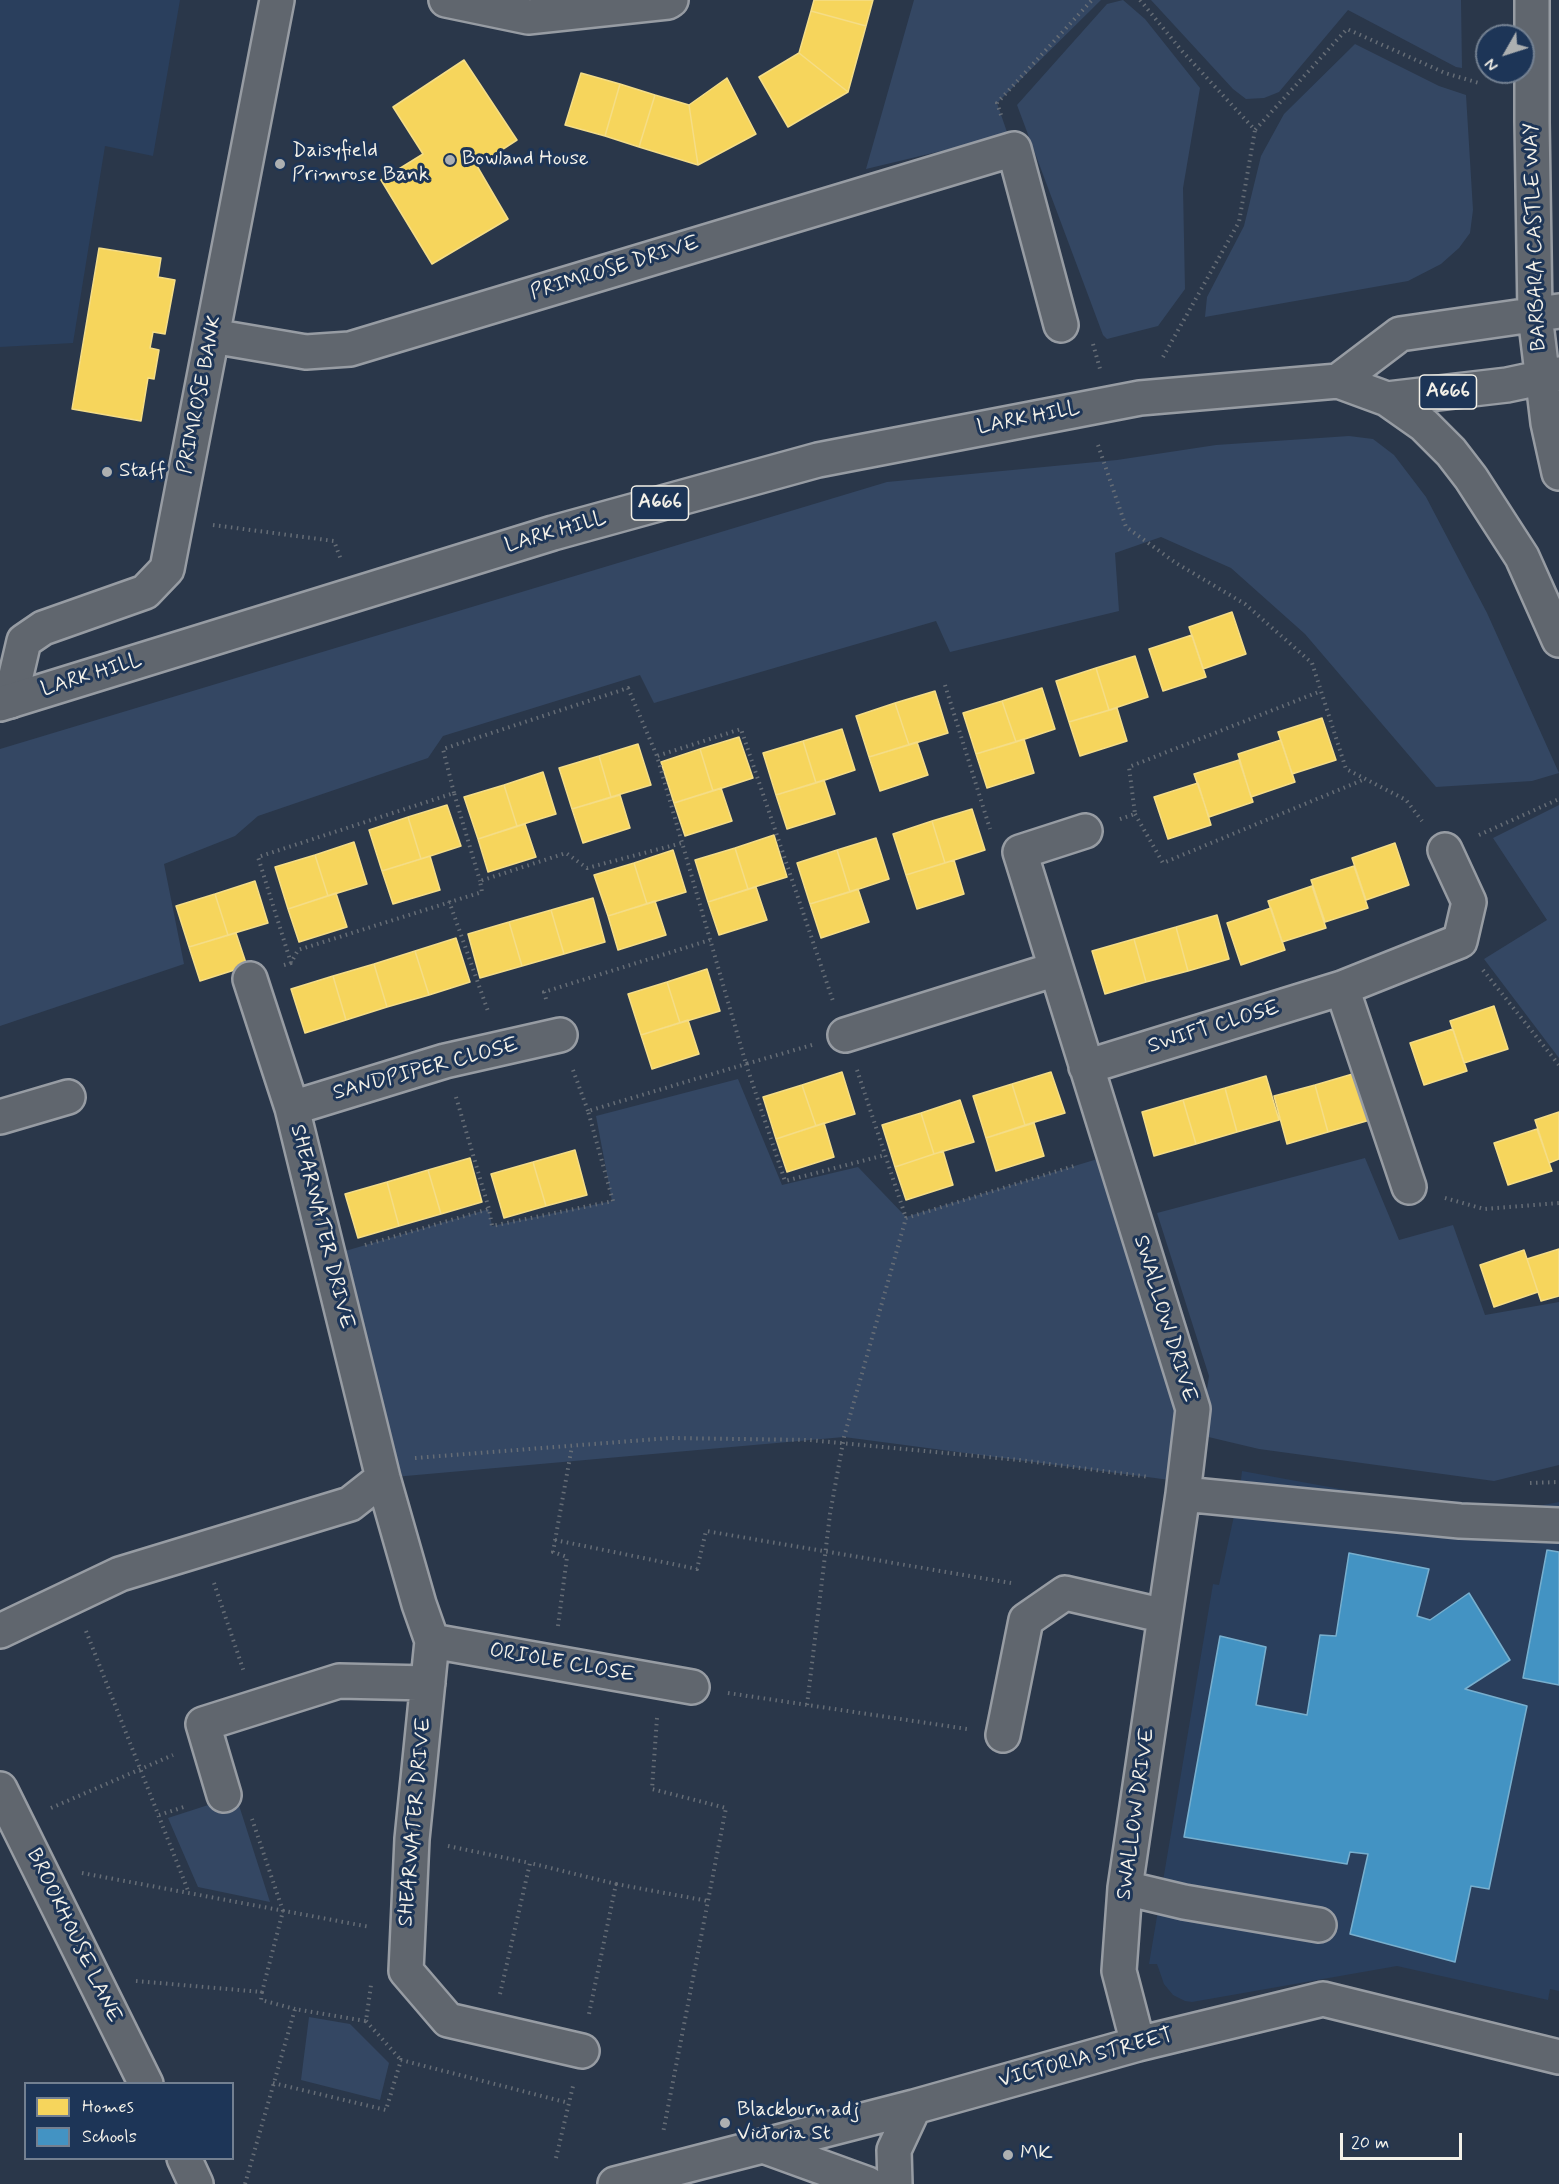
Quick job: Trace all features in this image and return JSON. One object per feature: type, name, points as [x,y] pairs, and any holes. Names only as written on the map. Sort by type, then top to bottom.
[{"type":"main road","name":"PRIMROSE BANK","points":[[5,703],[24,641],[43,628],[145,592],[167,569],[277,0]]},
{"type":"main road","points":[[446,0],[528,17],[671,0]]},
{"type":"main road","name":"BARBARA CASTLE WAY","points":[[1532,0],[1532,122],[1554,373],[1548,423],[1559,473]]},
{"type":"main road","name":"PRIMROSE DRIVE","points":[[212,336],[306,352],[350,349],[1014,149]]},
{"type":"main road","points":[[1014,149],[1061,325]]},
{"type":"main road","points":[[1338,381],[1400,334],[1547,313]]},
{"type":"main road","name":"LARK HILL","points":[[5,703],[553,533],[818,460],[1112,403],[1338,381],[1387,399],[1507,385],[1554,373]]},
{"type":"main road","points":[[1387,399],[1424,425],[1451,452],[1471,478],[1522,557],[1559,640]]},
{"type":"main road","points":[[1020,852],[1085,831]]},
{"type":"main road","points":[[1445,850],[1469,902],[1460,941]]},
{"type":"main road","name":"SWALLOW DRIVE","points":[[1020,852],[1193,1409],[1184,1488],[1125,1888],[1119,1971],[1138,2044]]},
{"type":"main road","name":"SWIFT CLOSE","points":[[1086,1068],[1342,988],[1460,941]]},
{"type":"main road","points":[[845,1035],[1056,969]]},
{"type":"main road","name":"SHEARWATER DRIVE","points":[[250,979],[292,1107],[381,1469],[419,1604],[432,1641],[412,1839],[405,1971],[448,2020],[582,2051]]},
{"type":"main road","points":[[1342,988],[1409,1187]]},
{"type":"main road","name":"SANDPIPER CLOSE","points":[[292,1107],[445,1061],[560,1035]]},
{"type":"main road","points":[[0,1117],[68,1097]]},
{"type":"main road","points":[[0,1631],[120,1574],[350,1504],[381,1469]]},
{"type":"main road","points":[[1184,1488],[1460,1521],[1559,1525]]},
{"type":"main road","points":[[1003,1735],[1026,1620],[1065,1593],[1165,1616]]},
{"type":"main road","name":"ORIOLE CLOSE","points":[[432,1641],[692,1687]]},
{"type":"main road","points":[[224,1795],[203,1724],[339,1681],[428,1683]]},
{"type":"main road","name":"BROOKHOUSE LANE","points":[[0,1789],[145,2082]]},
{"type":"main road","points":[[1125,1888],[1184,1902],[1319,1926]]},
{"type":"main road","name":"VICTORIA STREET","points":[[615,2184],[914,2107],[1138,2044],[1323,1999],[1559,2057]]},
{"type":"main road","points":[[894,2184],[894,2150],[914,2107]]},
{"type":"main road","points":[[763,2146],[868,2184]]},
{"type":"main road","points":[[185,2160],[196,2184]]},
{"type":"path","points":[[1014,149],[997,103],[1092,0]]},
{"type":"path","points":[[1140,0],[1182,51],[1255,130]]},
{"type":"path","points":[[1112,403],[1239,222],[1255,130],[1347,29],[1444,73],[1475,82]]},
{"type":"path","points":[[1061,325],[1091,337],[1112,403],[1126,527],[1176,563],[1245,604],[1312,663],[1346,769],[1406,800],[1445,850],[1559,799]]},
{"type":"path","points":[[176,521],[334,541]]},
{"type":"path","points":[[945,685],[992,836],[1020,852]]},
{"type":"path","points":[[250,979],[291,963],[298,950],[482,892],[442,749],[628,688],[657,756],[746,1064],[785,1180],[885,1155]]},
{"type":"path","points":[[1321,691],[1129,767],[1135,814],[1163,863],[1365,779]]},
{"type":"path","points":[[657,756],[741,729],[906,1218],[842,1443],[825,1551],[807,1705]]},
{"type":"path","points":[[291,963],[258,857],[454,793]]},
{"type":"path","points":[[1085,831],[1135,814]]},
{"type":"path","points":[[480,881],[566,853],[587,868],[682,843]]},
{"type":"path","points":[[449,901],[501,1049]]},
{"type":"path","points":[[445,1061],[492,1226],[613,1201],[589,1115],[544,992],[710,940]]},
{"type":"path","points":[[1460,941],[1559,1065]]},
{"type":"path","points":[[589,1115],[588,1111],[845,1035]]},
{"type":"path","points":[[906,1218],[1113,1154]]},
{"type":"path","points":[[1409,1187],[1484,1209],[1559,1203]]},
{"type":"path","points":[[328,1256],[489,1209]]},
{"type":"path","points":[[381,1469],[572,1446],[670,1438],[809,1440],[1019,1460],[1184,1488]]},
{"type":"path","points":[[554,1663],[567,1557],[553,1552],[572,1446]]},
{"type":"path","points":[[555,1540],[697,1569],[706,1531],[1065,1593]]},
{"type":"path","points":[[203,1549],[256,1707]]},
{"type":"path","points":[[73,1596],[189,1893]]},
{"type":"path","points":[[655,2174],[726,1808],[652,1789],[659,1682]]},
{"type":"path","points":[[692,1687],[1003,1735]]},
{"type":"path","points":[[17,1822],[208,1739]]},
{"type":"path","points":[[412,1839],[530,1863],[616,1884],[708,1901]]},
{"type":"path","points":[[492,2030],[530,1863]]},
{"type":"path","points":[[38,1864],[407,1934]]},
{"type":"path","points":[[556,2158],[582,2051],[616,1884]]},
{"type":"path","points":[[283,1911],[261,2000],[295,2009],[366,2021],[401,2060],[569,2103]]},
{"type":"path","points":[[366,2021],[373,1975]]},
{"type":"path","points":[[94,1977],[262,1992]]},
{"type":"path","points":[[245,2184],[295,2009]]},
{"type":"path","points":[[273,2084],[386,2110],[401,2060]]},
{"type":"shaded area","points":[[0,0],[180,0],[153,156],[105,146],[73,343],[0,347]]},
{"type":"shaded area","points":[[914,0],[1101,0],[997,103],[1008,135],[866,169]]},
{"type":"shaded area","points":[[1123,0],[1145,19],[1200,88],[1183,188],[1185,289],[1158,326],[1107,339],[1103,335],[1017,105],[1107,4]]},
{"type":"shaded area","points":[[1151,0],[1461,0],[1462,68],[1456,67],[1348,10],[1279,92],[1264,98],[1246,99],[1233,89]]},
{"type":"shaded area","points":[[1355,44],[1439,86],[1466,95],[1473,210],[1470,233],[1459,248],[1441,264],[1408,281],[1205,317],[1207,297],[1244,226],[1261,156],[1284,114]]},
{"type":"shaded area","points":[[1349,436],[1373,439],[1394,455],[1426,497],[1487,613],[1559,773],[1532,781],[1436,787],[1305,634],[1231,568],[1161,537],[1115,553],[1119,611],[950,652],[936,621],[654,703],[640,675],[443,736],[428,758],[258,816],[235,836],[164,864],[184,964],[0,1026],[0,749],[887,482],[1117,460],[1216,445]]},
{"type":"shaded area","points":[[1559,805],[1559,1058],[1484,959],[1547,920],[1493,838]]},
{"type":"shaded area","points":[[738,1079],[782,1185],[858,1167],[906,1217],[1114,1154],[1193,1409],[1185,1482],[844,1437],[383,1478],[328,1256],[489,1209],[492,1226],[612,1201],[596,1116]]},
{"type":"shaded area","points":[[1365,1158],[1399,1240],[1453,1225],[1485,1315],[1559,1302],[1559,1465],[1494,1481],[1259,1449],[1200,1435],[1209,1376],[1157,1213]]},
{"type":"shaded area","points":[[1242,1471],[1362,1493],[1528,1508],[1559,1502],[1559,1991],[1550,1989],[1548,2000],[1397,1966],[1192,2002],[1173,1995],[1164,1984],[1157,1964],[1149,1964],[1213,1584],[1219,1585]]},
{"type":"shaded area","points":[[236,1796],[270,1902],[198,1887],[168,1818]]},
{"type":"shaded area","points":[[309,2017],[350,2024],[389,2063],[380,2100],[301,2080]]},
{"type":"building: Homes","points":[[814,0],[873,0],[866,26],[811,11]]},
{"type":"building: Homes","points":[[811,11],[866,26],[848,92],[799,53]]},
{"type":"building: Homes","points":[[799,53],[848,92],[788,127],[759,77]]},
{"type":"building: Homes","name":"Bowland House","points":[[464,60],[517,140],[477,166],[508,219],[432,264],[381,180],[423,154],[393,107]]},
{"type":"building: Homes","points":[[581,73],[620,84],[605,136],[565,125]]},
{"type":"building: Homes","points":[[727,78],[756,134],[698,165],[689,105]]},
{"type":"building: Homes","points":[[620,84],[655,95],[639,147],[605,136]]},
{"type":"building: Homes","points":[[655,95],[689,105],[698,165],[639,147]]},
{"type":"building: Homes","points":[[99,248],[161,258],[158,277],[175,280],[165,334],[153,332],[150,348],[159,350],[154,379],[148,378],[141,421],[72,409]]},
{"type":"building: Homes","points":[[1232,612],[1246,654],[1203,669],[1189,627]]},
{"type":"building: Homes","points":[[1192,635],[1206,677],[1163,691],[1149,649]]},
{"type":"building: Homes","points":[[1135,656],[1148,697],[1109,710],[1096,668]]},
{"type":"building: Homes","points":[[1096,668],[1109,710],[1069,722],[1056,681]]},
{"type":"building: Homes","points":[[1042,688],[1055,729],[1016,742],[1002,701]]},
{"type":"building: Homes","points":[[935,691],[948,733],[909,745],[895,703]]},
{"type":"building: Homes","points":[[1002,701],[1016,742],[976,754],[963,713]]},
{"type":"building: Homes","points":[[895,703],[909,745],[869,757],[856,716]]},
{"type":"building: Homes","points":[[1117,708],[1127,741],[1080,756],[1069,722]]},
{"type":"building: Homes","points":[[1322,718],[1336,760],[1292,774],[1278,732]]},
{"type":"building: Homes","points":[[842,729],[855,770],[816,783],[803,741]]},
{"type":"building: Homes","points":[[739,737],[753,778],[713,791],[700,749]]},
{"type":"building: Homes","points":[[1024,739],[1034,773],[987,788],[976,754]]},
{"type":"building: Homes","points":[[1281,740],[1295,782],[1251,797],[1238,754]]},
{"type":"building: Homes","points":[[803,741],[816,783],[776,795],[763,753]]},
{"type":"building: Homes","points":[[917,742],[928,775],[880,791],[869,757]]},
{"type":"building: Homes","points":[[638,744],[651,785],[611,797],[599,756]]},
{"type":"building: Homes","points":[[700,749],[713,791],[674,803],[661,762]]},
{"type":"building: Homes","points":[[599,756],[611,797],[572,809],[559,768]]},
{"type":"building: Homes","points":[[1239,760],[1253,802],[1209,817],[1194,774]]},
{"type":"building: Homes","points":[[543,772],[556,814],[517,826],[504,785]]},
{"type":"building: Homes","points":[[824,780],[835,814],[787,829],[776,795]]},
{"type":"building: Homes","points":[[1198,783],[1211,825],[1168,839],[1154,797]]},
{"type":"building: Homes","points":[[504,785],[517,826],[478,839],[464,797]]},
{"type":"building: Homes","points":[[721,788],[732,821],[685,836],[674,803]]},
{"type":"building: Homes","points":[[620,795],[630,828],[583,843],[572,809]]},
{"type":"building: Homes","points":[[447,805],[461,846],[421,859],[408,817]]},
{"type":"building: Homes","points":[[972,809],[985,850],[945,863],[932,821]]},
{"type":"building: Homes","points":[[408,817],[421,859],[382,871],[369,830]]},
{"type":"building: Homes","points":[[932,821],[945,863],[906,875],[893,834]]},
{"type":"building: Homes","points":[[525,824],[536,857],[488,872],[478,839]]},
{"type":"building: Homes","points":[[774,835],[787,877],[748,889],[735,848]]},
{"type":"building: Homes","points":[[876,838],[889,879],[850,892],[837,850]]},
{"type":"building: Homes","points":[[354,842],[367,884],[328,896],[315,855]]},
{"type":"building: Homes","points":[[1395,843],[1409,885],[1366,900],[1352,858]]},
{"type":"building: Homes","points":[[735,848],[748,889],[708,902],[695,860]]},
{"type":"building: Homes","points":[[673,850],[686,892],[647,904],[634,863]]},
{"type":"building: Homes","points":[[837,850],[850,892],[810,904],[797,863]]},
{"type":"building: Homes","points":[[315,855],[328,896],[288,909],[275,867]]},
{"type":"building: Homes","points":[[430,856],[440,890],[393,904],[382,871]]},
{"type":"building: Homes","points":[[954,860],[964,894],[917,909],[906,875]]},
{"type":"building: Homes","points":[[634,863],[647,904],[608,916],[594,875]]},
{"type":"building: Homes","points":[[1354,866],[1368,908],[1325,922],[1311,880]]},
{"type":"building: Homes","points":[[255,881],[268,923],[228,935],[215,894]]},
{"type":"building: Homes","points":[[1312,886],[1326,928],[1282,942],[1268,901]]},
{"type":"building: Homes","points":[[756,887],[767,920],[719,935],[708,902]]},
{"type":"building: Homes","points":[[858,889],[869,922],[821,938],[810,904]]},
{"type":"building: Homes","points":[[336,893],[347,927],[299,942],[288,909]]},
{"type":"building: Homes","points":[[215,894],[228,935],[189,947],[176,906]]},
{"type":"building: Homes","points":[[593,898],[605,942],[564,954],[551,910]]},
{"type":"building: Homes","points":[[655,901],[666,935],[618,950],[608,916]]},
{"type":"building: Homes","points":[[1271,908],[1285,950],[1241,965],[1227,923]]},
{"type":"building: Homes","points":[[551,910],[564,954],[522,966],[509,922]]},
{"type":"building: Homes","points":[[1217,915],[1229,959],[1188,971],[1176,927]]},
{"type":"building: Homes","points":[[509,922],[522,966],[480,978],[468,934]]},
{"type":"building: Homes","points":[[1176,927],[1188,971],[1146,982],[1134,939]]},
{"type":"building: Homes","points":[[236,933],[247,966],[200,981],[189,947]]},
{"type":"building: Homes","points":[[456,938],[470,982],[429,995],[415,951]]},
{"type":"building: Homes","points":[[1134,939],[1146,982],[1105,994],[1092,951]]},
{"type":"building: Homes","points":[[415,951],[429,995],[387,1007],[374,964]]},
{"type":"building: Homes","points":[[374,964],[387,1007],[346,1020],[333,976]]},
{"type":"building: Homes","points":[[707,969],[720,1011],[680,1023],[667,982]]},
{"type":"building: Homes","points":[[333,976],[346,1020],[305,1033],[291,989]]},
{"type":"building: Homes","points":[[667,982],[680,1023],[641,1035],[628,994]]},
{"type":"building: Homes","points":[[1494,1006],[1508,1049],[1464,1063],[1450,1021]]},
{"type":"building: Homes","points":[[688,1020],[699,1054],[652,1069],[641,1035]]},
{"type":"building: Homes","points":[[1453,1029],[1467,1071],[1424,1085],[1410,1043]]},
{"type":"building: Homes","points":[[842,1072],[855,1114],[816,1126],[802,1085]]},
{"type":"building: Homes","points":[[1051,1072],[1065,1113],[1025,1125],[1012,1084]]},
{"type":"building: Homes","points":[[1356,1073],[1370,1120],[1328,1132],[1315,1085]]},
{"type":"building: Homes","points":[[1266,1076],[1279,1120],[1237,1132],[1225,1088]]},
{"type":"building: Homes","points":[[1012,1084],[1025,1125],[986,1138],[973,1096]]},
{"type":"building: Homes","points":[[802,1085],[816,1126],[776,1139],[763,1097]]},
{"type":"building: Homes","points":[[1315,1085],[1328,1132],[1287,1144],[1274,1096]]},
{"type":"building: Homes","points":[[1225,1088],[1237,1132],[1196,1144],[1183,1100]]},
{"type":"building: Homes","points":[[960,1100],[974,1142],[934,1154],[921,1113]]},
{"type":"building: Homes","points":[[1183,1100],[1196,1144],[1154,1156],[1142,1112]]},
{"type":"building: Homes","points":[[1559,1112],[1559,1159],[1549,1163],[1535,1120]]},
{"type":"building: Homes","points":[[921,1113],[934,1154],[895,1167],[882,1125]]},
{"type":"building: Homes","points":[[824,1123],[834,1157],[787,1172],[776,1139]]},
{"type":"building: Homes","points":[[1034,1123],[1044,1156],[996,1171],[986,1138]]},
{"type":"building: Homes","points":[[1537,1129],[1552,1171],[1508,1185],[1494,1143]]},
{"type":"building: Homes","points":[[575,1150],[587,1195],[546,1206],[533,1162]]},
{"type":"building: Homes","points":[[943,1151],[953,1185],[906,1200],[895,1167]]},
{"type":"building: Homes","points":[[470,1158],[482,1202],[441,1214],[428,1170]]},
{"type":"building: Homes","points":[[533,1162],[546,1206],[504,1218],[491,1174]]},
{"type":"building: Homes","points":[[428,1170],[441,1214],[399,1226],[387,1182]]},
{"type":"building: Homes","points":[[387,1182],[399,1226],[358,1238],[345,1194]]},
{"type":"building: Homes","points":[[1559,1249],[1559,1296],[1541,1301],[1527,1259]]},
{"type":"building: Homes","points":[[1524,1250],[1538,1292],[1494,1307],[1480,1265]]},
{"type":"building: Schools","points":[[1547,1550],[1559,1552],[1559,1685],[1523,1678]]},
{"type":"building: Schools","points":[[1349,1553],[1429,1569],[1417,1616],[1430,1620],[1469,1593],[1510,1660],[1465,1689],[1527,1706],[1489,1889],[1471,1886],[1455,1962],[1350,1934],[1368,1854],[1350,1852],[1347,1864],[1184,1837],[1220,1636],[1266,1647],[1256,1705],[1307,1715],[1320,1635],[1336,1636]]},
{"type":"place","name":"Bowland House","points":[[450,160]]},
{"type":"place","name":"Daisyfield Primrose Bank","points":[[280,164]]},
{"type":"place","name":"Staff","points":[[107,472]]},
{"type":"place","name":"Blackburn adj Victoria St","points":[[725,2123]]},
{"type":"place","name":"MK","points":[[1008,2155]]}]
